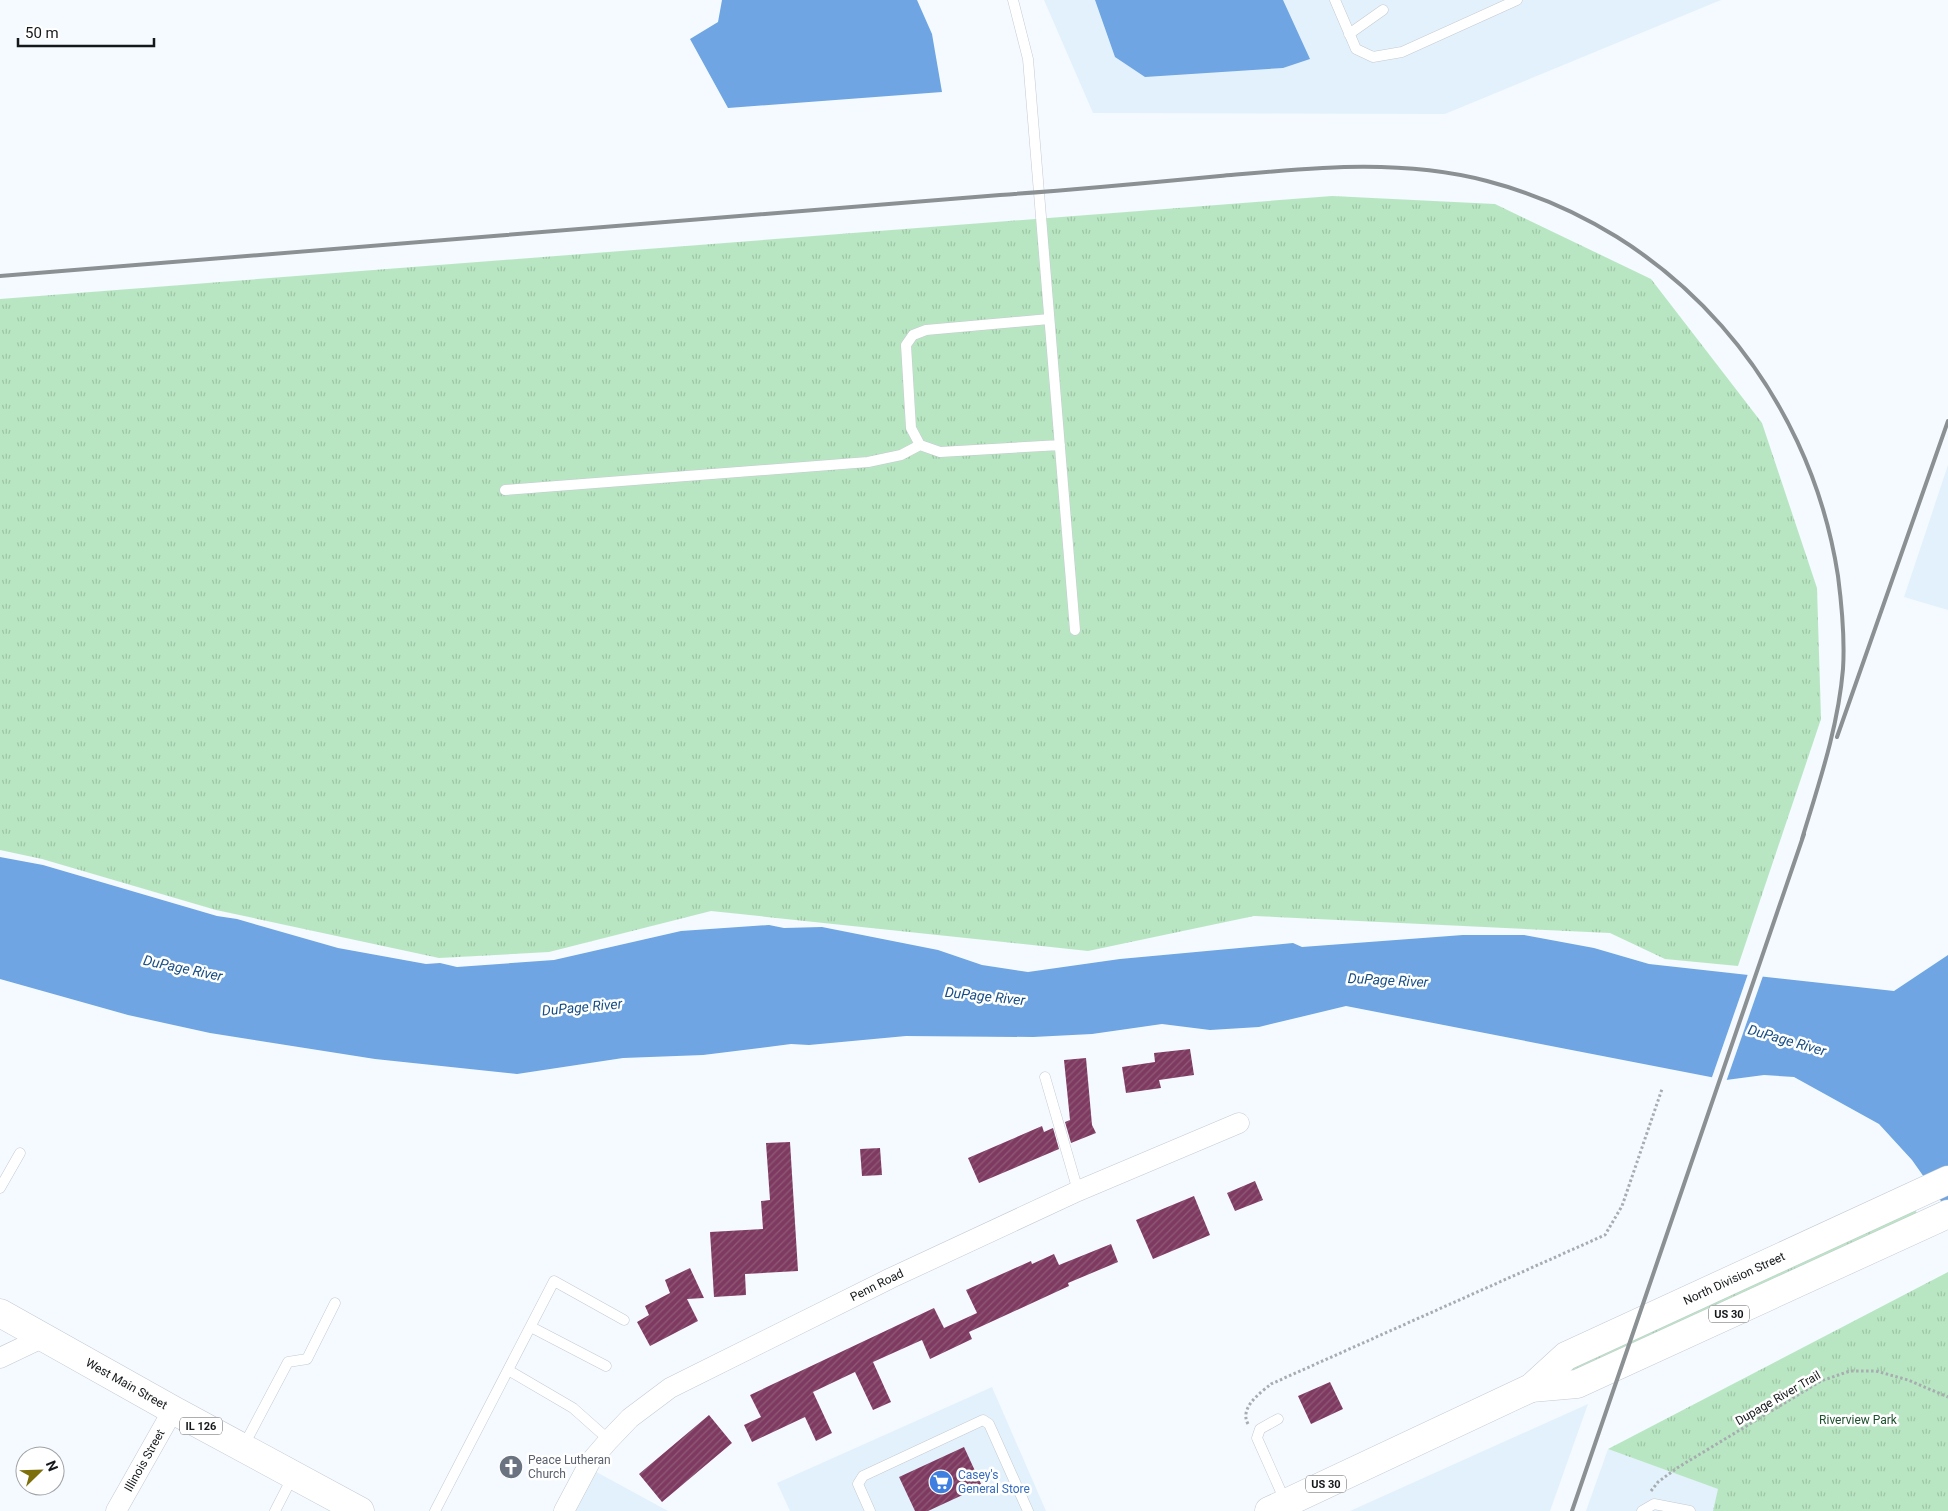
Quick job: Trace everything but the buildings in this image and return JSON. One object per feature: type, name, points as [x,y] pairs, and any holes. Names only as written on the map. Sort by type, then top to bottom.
[{"type":"main road","name":"North Division Street","points":[[1278,1507],[1531,1388],[1566,1356],[1948,1180]]},
{"type":"main road","name":"North Division Street","points":[[1531,1388],[1577,1384],[1948,1214]]},
{"type":"main road","name":"West Main Street","points":[[0,1313],[242,1448],[360,1511]]},
{"type":"street","name":"Penn Road","points":[[564,1511],[590,1462],[609,1440],[652,1400],[699,1372],[891,1278],[1078,1190],[1239,1123]]},
{"type":"street","points":[[0,1358],[44,1337]]},
{"type":"street","name":"Illinois Street","points":[[116,1511],[173,1410]]},
{"type":"lane","points":[[1013,0],[1028,59],[1075,630]]},
{"type":"lane","points":[[1334,0],[1356,49],[1373,57],[1402,52],[1517,0]]},
{"type":"lane","points":[[1349,34],[1383,10]]},
{"type":"lane","points":[[1049,319],[926,330],[913,335],[906,345],[911,428],[920,445],[940,452],[1060,445]]},
{"type":"lane","points":[[505,490],[868,462],[901,455],[920,445]]},
{"type":"lane","points":[[1045,1077],[1078,1190]]},
{"type":"lane","points":[[0,1188],[20,1153]]},
{"type":"lane","points":[[435,1511],[554,1281],[624,1320]]},
{"type":"lane","points":[[242,1448],[288,1362],[307,1359],[335,1303]]},
{"type":"lane","points":[[531,1327],[606,1366]]},
{"type":"lane","points":[[508,1370],[573,1408],[609,1440]]},
{"type":"lane","points":[[1278,1418],[1260,1429],[1256,1438],[1278,1507]]},
{"type":"lane","points":[[870,1511],[858,1484],[863,1476],[983,1420],[990,1424],[1028,1511]]},
{"type":"lane","points":[[275,1511],[293,1475]]},
{"type":"lane","points":[[1642,1510],[1654,1504],[1690,1511]]},
{"type":"path","points":[[1256,1438],[1246,1421],[1248,1406],[1271,1384],[1605,1235],[1622,1206],[1662,1089]]},
{"type":"path","name":"Dupage River Trail","points":[[1642,1510],[1648,1494],[1658,1482],[1676,1468],[1821,1381],[1850,1371],[1876,1371],[1908,1380],[1948,1397]]},
{"type":"shaded area","points":[[1044,0],[1721,0],[1445,114],[1093,113]]},
{"type":"shaded area","points":[[1948,465],[1948,610],[1904,597]]},
{"type":"shaded area","points":[[992,1387],[1046,1511],[790,1511],[777,1483]]},
{"type":"shaded area","points":[[1588,1404],[1550,1511],[1350,1511]]},
{"type":"shaded area","points":[[1608,1449],[1719,1489],[1715,1511],[1586,1511]]},
{"type":"shaded area","points":[[591,1469],[668,1511],[570,1511]]},
{"type":"green space","points":[[1332,196],[1495,204],[1651,279],[1762,423],[1817,588],[1821,719],[1738,966],[1665,959],[1610,933],[1254,916],[1088,951],[711,911],[549,952],[439,958],[216,910],[42,859],[0,850],[0,299]]},
{"type":"green space","points":[[1914,1208],[1918,1215],[1573,1373],[1570,1366]]},
{"type":"green space","name":"Riverview Park","points":[[1948,1272],[1948,1511],[1713,1511],[1718,1489],[1608,1449]]},
{"type":"water","points":[[722,0],[917,0],[932,34],[942,92],[728,108],[690,39],[718,22]]},
{"type":"water","points":[[1095,0],[1283,0],[1310,59],[1283,68],[1145,77],[1115,57]]},
{"type":"water","name":"DuPage River","points":[[0,857],[43,865],[217,916],[237,919],[338,948],[426,964],[440,963],[457,967],[554,960],[681,931],[769,925],[784,928],[822,927],[938,950],[982,965],[1028,972],[1120,959],[1293,943],[1302,947],[1463,935],[1524,935],[1594,948],[1649,964],[1894,991],[1948,955],[1948,1211],[1912,1160],[1879,1124],[1794,1077],[1764,1075],[1726,1080],[1346,1006],[1259,1027],[1210,1030],[1162,1024],[1092,1034],[1033,1037],[906,1036],[809,1045],[791,1044],[703,1055],[623,1058],[517,1074],[375,1059],[210,1033],[128,1015],[0,979]]},
{"type":"pier","points":[[1749,971],[1764,973],[1726,1082],[1711,1080]]},
{"type":"railway","points":[[0,276],[1321,168],[1388,167],[1421,169],[1487,181],[1555,204],[1617,237],[1673,278],[1722,326],[1764,381],[1797,441],[1822,507],[1838,576],[1844,646],[1837,713],[1802,839]]},
{"type":"railway","points":[[1837,737],[1948,421]]},
{"type":"railway","points":[[1572,1511],[1804,834]]},
{"type":"place","name":"Peace Lutheran Church","points":[[511,1467]]},
{"type":"place","name":"Casey's General Store","points":[[941,1482]]}]
